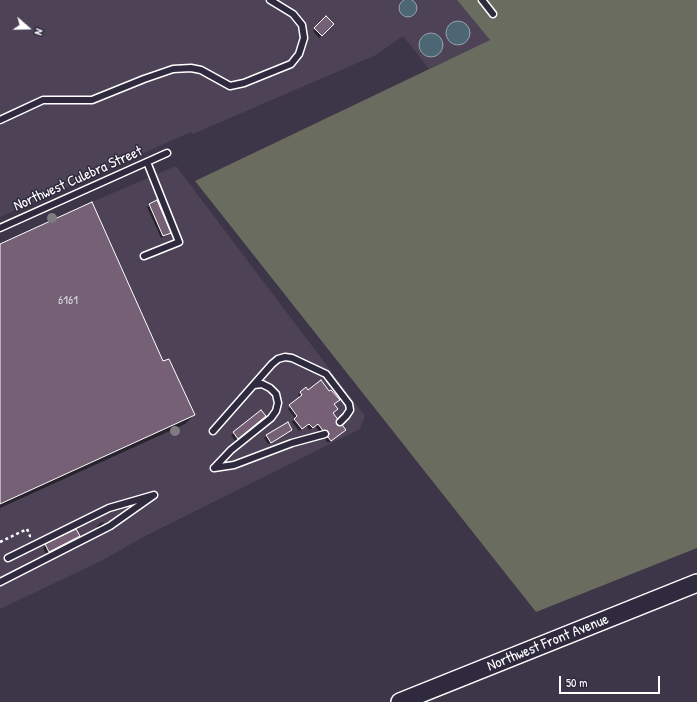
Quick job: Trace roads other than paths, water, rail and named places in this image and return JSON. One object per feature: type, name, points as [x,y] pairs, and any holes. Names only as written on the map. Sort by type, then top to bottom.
[{"type":"street","name":"Northwest Front Avenue","points":[[400,702],[697,583]]},
{"type":"lane","points":[[0,120],[43,100],[92,100],[173,68],[191,68],[201,70],[230,86],[244,83],[291,64],[299,54],[304,38],[302,24],[293,14],[270,0]]},
{"type":"lane","points":[[482,0],[493,14]]},
{"type":"lane","name":"Northwest Culebra Street","points":[[0,228],[167,153]]},
{"type":"lane","points":[[144,256],[179,242],[147,162]]},
{"type":"lane","points":[[213,431],[272,364],[278,359],[285,357],[292,358],[326,374],[349,404],[350,410],[340,422]]},
{"type":"lane","points":[[254,385],[262,384],[270,388],[276,394],[278,403],[276,411],[271,418],[231,450],[214,468],[234,465],[292,443],[325,434]]},
{"type":"lane","points":[[0,582],[110,526],[154,495],[109,508],[8,558]]},
{"type":"water","points":[[408,-1],[414,2],[417,8],[414,14],[408,17],[402,14],[399,8],[402,2]]},
{"type":"water","points":[[458,21],[463,22],[469,28],[469,38],[463,44],[458,45],[453,44],[447,38],[446,33],[447,28],[453,22]]},
{"type":"water","points":[[431,33],[436,34],[442,40],[442,50],[436,56],[431,57],[426,56],[420,50],[419,45],[420,40],[426,34]]}]
